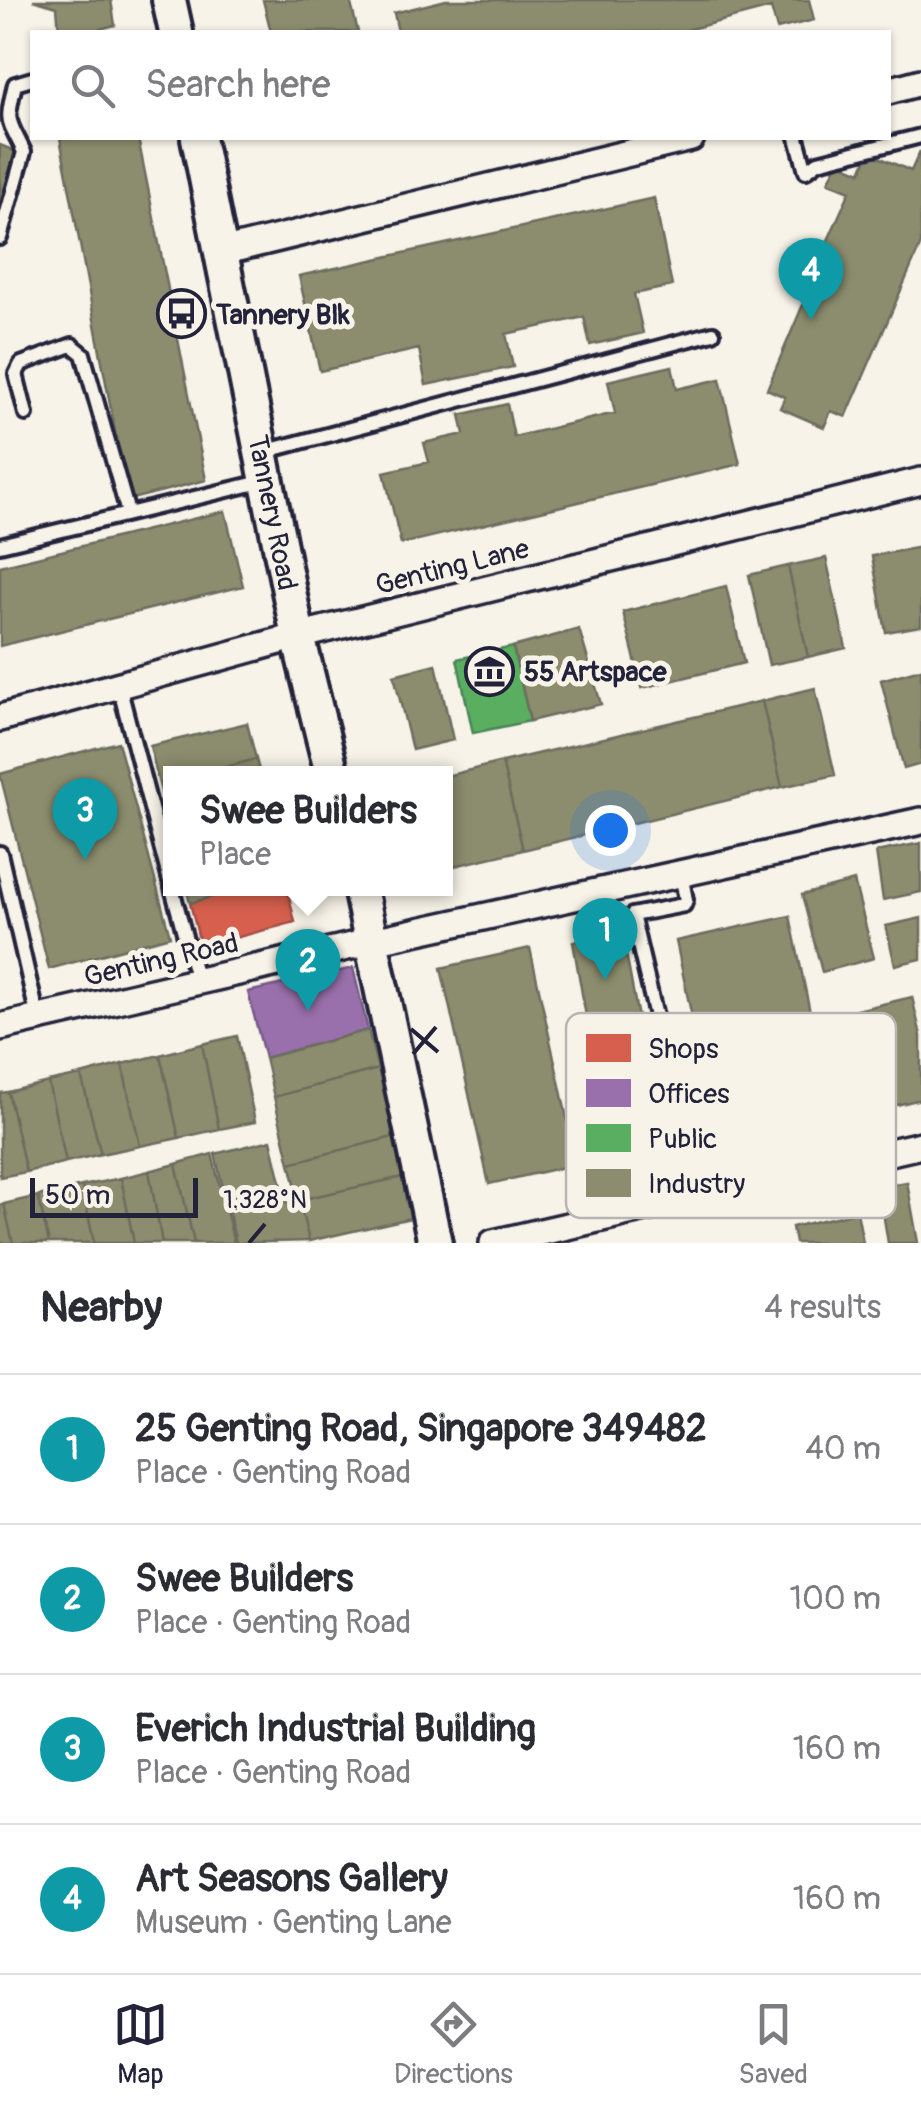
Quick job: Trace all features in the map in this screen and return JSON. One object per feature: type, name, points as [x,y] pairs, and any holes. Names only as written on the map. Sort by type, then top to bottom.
[{"type":"street","points":[[169,0],[176,30]]},
{"type":"street","points":[[891,90],[921,82]]},
{"type":"street","name":"Tannery Road","points":[[198,140],[298,636],[330,766]]},
{"type":"street","points":[[221,252],[683,140]]},
{"type":"street","name":"Genting Lane","points":[[0,718],[298,636],[921,481]]},
{"type":"street","name":"Genting Road","points":[[0,1027],[373,940],[921,821]]},
{"type":"street","points":[[362,896],[436,1243]]},
{"type":"street","points":[[896,1150],[921,1144]]},
{"type":"street","points":[[492,1243],[599,1218]]},
{"type":"lane","points":[[0,238],[24,152],[11,132],[8,114],[15,84],[30,80]]},
{"type":"lane","points":[[797,140],[806,171],[818,162],[921,136]]},
{"type":"lane","points":[[0,545],[128,513],[264,467],[713,333]]},
{"type":"lane","points":[[26,414],[16,374],[21,364],[72,345],[83,354],[128,513]]},
{"type":"lane","points":[[120,686],[163,854]]},
{"type":"lane","points":[[0,853],[38,1018]]},
{"type":"lane","points":[[655,1013],[632,915],[684,905],[681,874]]},
{"type":"lane","points":[[174,896],[196,981]]},
{"type":"building: Shops","points":[[215,896],[289,896],[295,922],[201,947],[190,903]]},
{"type":"building: Offices","points":[[353,968],[368,1030],[265,1058],[248,992]]},
{"type":"building: Public","points":[[513,647],[530,721],[473,733],[457,659]]},
{"type":"building: Industry","points":[[33,0],[111,0],[115,25],[96,30],[59,30],[57,7]]},
{"type":"building: Industry","points":[[263,0],[350,0],[358,30],[270,30]]},
{"type":"building: Industry","points":[[446,0],[809,0],[814,20],[777,29],[771,8],[687,30],[398,30],[394,13]]},
{"type":"building: Industry","points":[[60,140],[138,140],[206,480],[128,500]]},
{"type":"building: Industry","points":[[0,145],[20,153],[0,210]]},
{"type":"building: Industry","points":[[920,151],[921,244],[846,417],[831,411],[824,427],[780,408],[785,397],[767,389],[808,293],[785,283],[797,256],[817,265],[850,191],[828,182],[838,162],[861,172],[869,153],[911,171]]},
{"type":"building: Industry","points":[[654,198],[672,286],[634,294],[643,333],[590,345],[584,317],[506,334],[513,367],[426,385],[419,349],[320,371],[299,276]]},
{"type":"building: Industry","points":[[672,366],[677,389],[720,379],[740,464],[401,544],[384,472],[429,462],[424,443],[464,434],[460,415],[507,404],[514,437],[615,413],[608,381]]},
{"type":"building: Industry","points":[[225,511],[243,586],[0,646],[0,566]]},
{"type":"building: Industry","points":[[921,547],[921,626],[886,632],[872,556]]},
{"type":"building: Industry","points":[[826,558],[846,648],[808,657],[788,566]]},
{"type":"building: Industry","points":[[788,566],[808,657],[769,665],[749,575]]},
{"type":"building: Industry","points":[[726,586],[744,663],[642,688],[623,612]]},
{"type":"building: Industry","points":[[579,629],[601,704],[530,721],[513,647]]},
{"type":"building: Industry","points":[[436,664],[453,740],[412,750],[394,675]]},
{"type":"building: Industry","points":[[921,669],[921,764],[904,769],[881,680]]},
{"type":"building: Industry","points":[[815,688],[835,775],[782,787],[762,701]]},
{"type":"building: Industry","points":[[762,701],[782,787],[523,850],[502,762]]},
{"type":"building: Industry","points":[[247,723],[256,759],[230,766],[163,766],[163,783],[159,784],[150,746]]},
{"type":"building: Industry","points":[[118,742],[170,936],[49,969],[0,774]]},
{"type":"building: Industry","points":[[256,759],[258,766],[230,766]]},
{"type":"building: Industry","points":[[502,762],[523,850],[453,866],[453,774]]},
{"type":"building: Industry","points":[[921,843],[921,892],[883,900],[876,852]]},
{"type":"building: Industry","points":[[854,881],[874,958],[822,972],[802,895]]},
{"type":"building: Industry","points":[[188,896],[215,896],[190,903]]},
{"type":"building: Industry","points":[[790,916],[810,1013],[691,1013],[676,941]]},
{"type":"building: Industry","points":[[921,918],[921,959],[895,965],[886,926]]},
{"type":"building: Industry","points":[[622,932],[637,1013],[585,1013],[573,942]]},
{"type":"building: Industry","points":[[530,948],[566,1113],[566,1166],[489,1184],[441,968]]},
{"type":"building: Industry","points":[[912,997],[921,1036],[921,1099],[896,1105],[896,1013],[844,1013]]},
{"type":"building: Industry","points":[[368,1030],[378,1069],[274,1097],[265,1058]]},
{"type":"building: Industry","points":[[237,1036],[255,1122],[219,1129],[202,1044]]},
{"type":"building: Industry","points":[[202,1044],[219,1129],[179,1138],[160,1055]]},
{"type":"building: Industry","points":[[160,1055],[179,1138],[140,1146],[122,1064]]},
{"type":"building: Industry","points":[[122,1064],[140,1146],[101,1154],[81,1075]]},
{"type":"building: Industry","points":[[378,1069],[397,1136],[290,1163],[274,1097]]},
{"type":"building: Industry","points":[[81,1075],[101,1154],[66,1162],[48,1082]]},
{"type":"building: Industry","points":[[48,1082],[66,1162],[26,1172],[8,1092]]},
{"type":"building: Industry","points":[[8,1092],[26,1172],[0,1177],[0,1093]]},
{"type":"building: Industry","points":[[397,1136],[407,1176],[299,1200],[290,1163]]},
{"type":"building: Industry","points":[[271,1140],[286,1203],[299,1200],[309,1241],[236,1243],[215,1154]]},
{"type":"building: Industry","points":[[212,1154],[234,1243],[194,1243],[176,1164]]},
{"type":"building: Industry","points":[[176,1164],[194,1243],[162,1243],[149,1171]]},
{"type":"building: Industry","points":[[149,1171],[162,1243],[134,1243],[121,1178]]},
{"type":"building: Industry","points":[[407,1176],[415,1217],[309,1241],[299,1200]]},
{"type":"building: Industry","points":[[121,1178],[134,1243],[94,1243],[82,1186]]},
{"type":"building: Industry","points":[[907,1182],[918,1243],[888,1243],[884,1218],[896,1218],[896,1184]]},
{"type":"building: Industry","points":[[82,1186],[94,1243],[49,1243],[38,1196]]},
{"type":"building: Industry","points":[[38,1196],[49,1243],[13,1243],[4,1204]]},
{"type":"building: Industry","points":[[4,1204],[13,1243],[0,1243],[0,1205]]},
{"type":"building: Industry","points":[[831,1218],[858,1218],[863,1243],[795,1243],[792,1227]]},
{"type":"place","name":"Tannery Blk","points":[[181,314]]},
{"type":"place","name":"Art Seasons Gallery","points":[[811,320]]},
{"type":"place","name":"55 Artspace","points":[[489,671]]},
{"type":"place","name":"Everich Industrial Building","points":[[85,860]]},
{"type":"place","name":"25 Genting Road, Singapore 349482","points":[[605,980]]},
{"type":"place","name":"Swee Builders","points":[[308,1011]]}]
